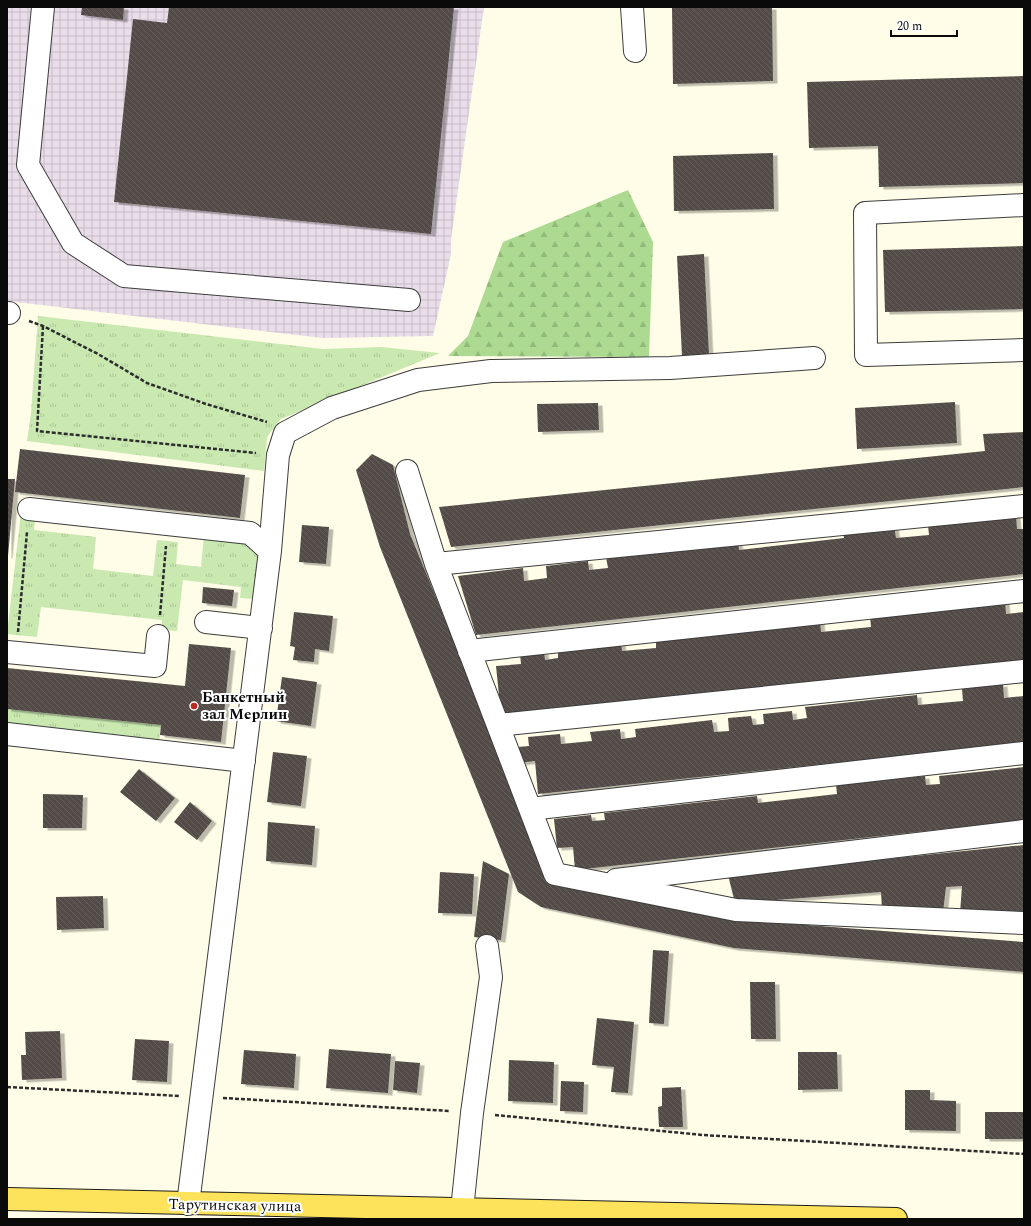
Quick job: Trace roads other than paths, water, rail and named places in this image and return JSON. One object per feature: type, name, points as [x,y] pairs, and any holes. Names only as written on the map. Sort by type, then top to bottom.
[{"type":"main road","name":"Тарутинская улица","points":[[7,1199],[896,1219]]},
{"type":"lane","points":[[43,7],[28,165],[73,243],[124,276],[409,300]]},
{"type":"lane","points":[[632,7],[635,52]]},
{"type":"lane","points":[[1024,205],[865,213],[865,221],[866,355],[1024,350]]},
{"type":"lane","points":[[188,1204],[270,551],[278,455],[285,433],[332,408],[418,380],[490,371],[670,368],[814,358]]},
{"type":"lane","points":[[407,471],[436,564],[555,874],[736,910],[1024,923]]},
{"type":"lane","points":[[436,564],[1024,506]]},
{"type":"lane","points":[[29,509],[250,533],[270,551]]},
{"type":"lane","points":[[470,651],[1024,591]]},
{"type":"lane","points":[[206,622],[260,628]]},
{"type":"lane","points":[[12,652],[155,666],[158,636]]},
{"type":"lane","points":[[498,725],[1024,671]]},
{"type":"lane","points":[[7,734],[244,761]]},
{"type":"lane","points":[[530,809],[1024,753]]},
{"type":"lane","points":[[598,882],[1024,830]]},
{"type":"lane","points":[[462,1210],[472,1113],[491,977],[487,946]]},
{"type":"place","name":"Банкетный зал Мерлин","points":[[194,706]]}]
